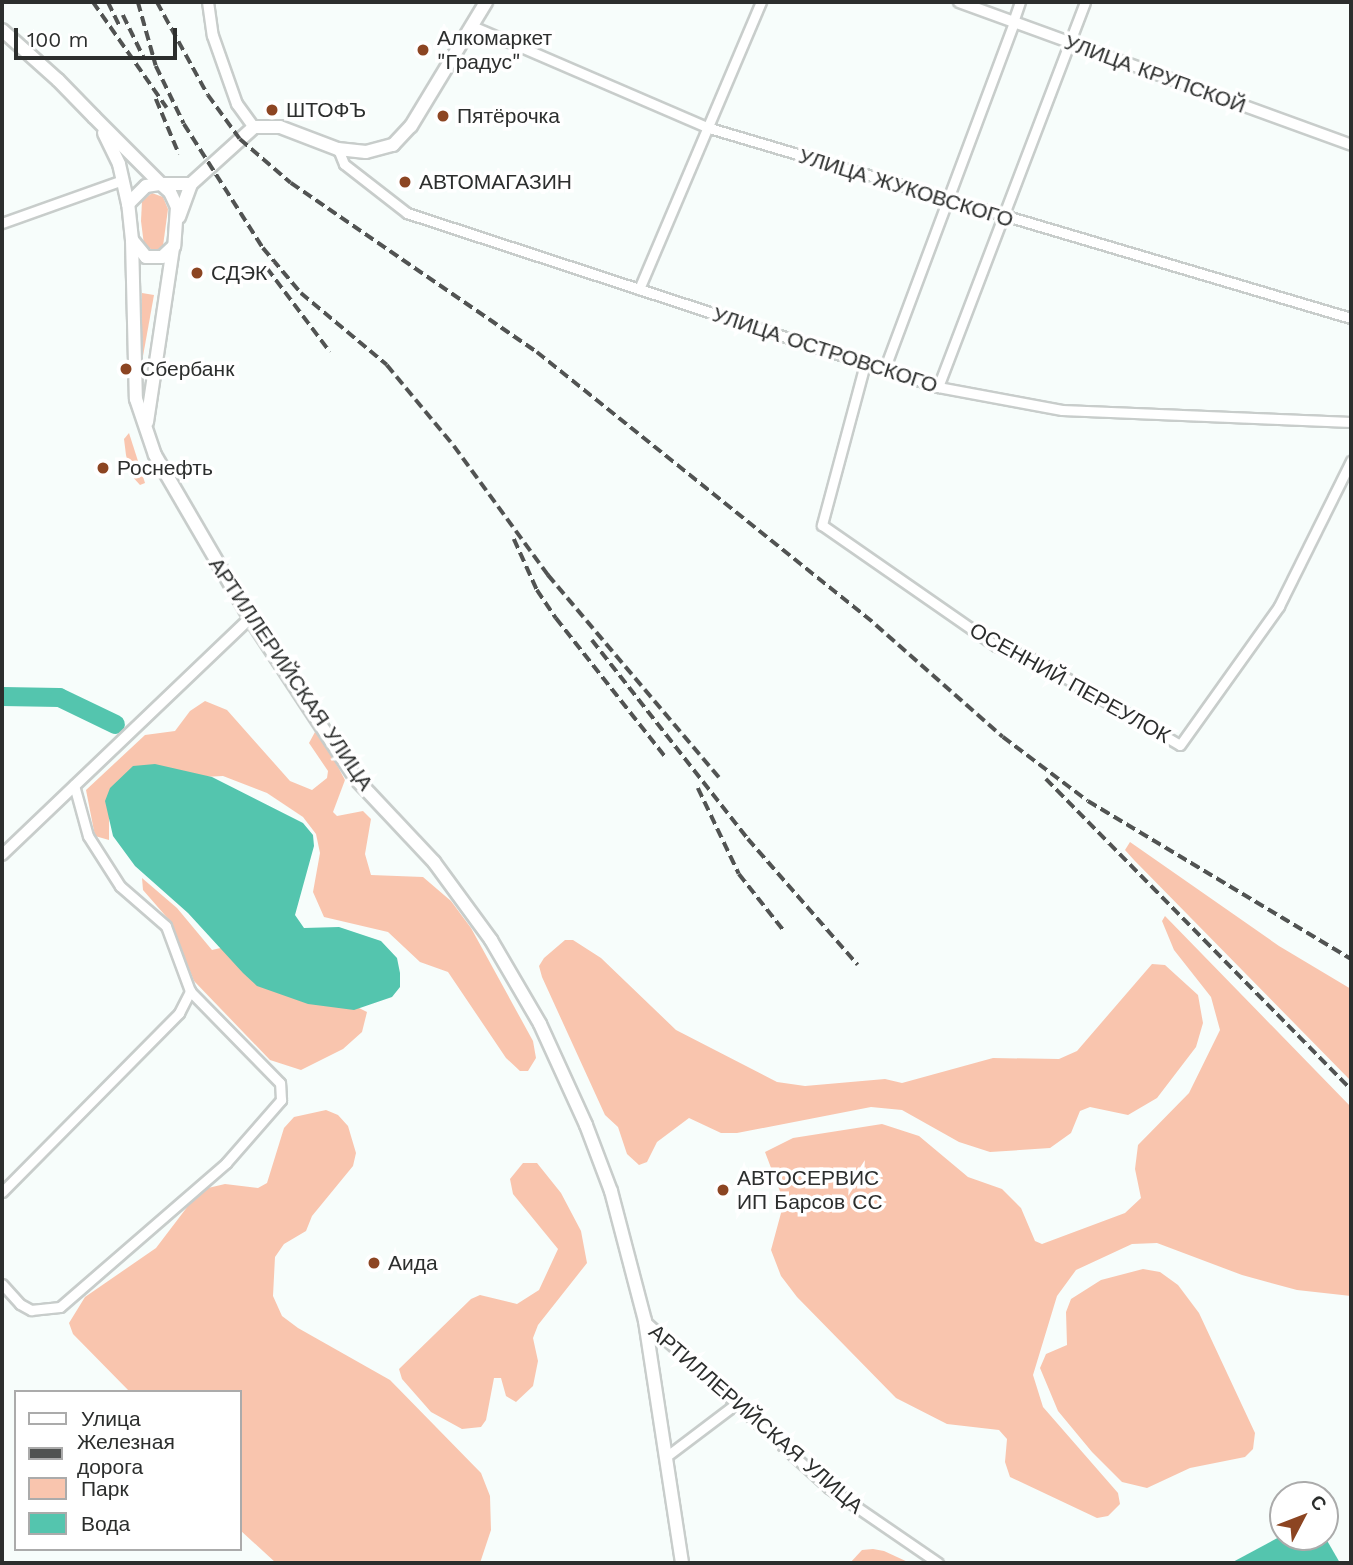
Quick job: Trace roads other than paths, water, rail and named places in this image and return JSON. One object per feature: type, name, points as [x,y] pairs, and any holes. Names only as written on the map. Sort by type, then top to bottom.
[{"type":"main road","points":[[128,204],[146,186],[191,184],[254,127],[280,127],[338,149],[366,152],[393,145],[411,126],[486,2]]},
{"type":"main road","name":"АРТИЛЛЕРИЙСКАЯ УЛИЦА","points":[[2,30],[161,184],[174,200],[178,220]]},
{"type":"main road","name":"АРТИЛЛЕРИЙСКАЯ УЛИЦА","points":[[94,117],[111,145],[128,204],[132,240],[136,399],[146,430],[174,491],[250,618],[356,779],[434,862],[468,906],[540,1024],[576,1101],[611,1191],[645,1321],[682,1563]]},
{"type":"main road","name":"АРТИЛЛЕРИЙСКАЯ УЛИЦА","points":[[146,430],[148,393],[178,220],[191,184]]},
{"type":"main road","points":[[132,240],[146,257],[154,259],[174,246]]},
{"type":"street","points":[[208,2],[213,36],[237,104],[254,127]]},
{"type":"street","points":[[639,289],[761,2]]},
{"type":"street","name":"УЛИЦА КРУПСКОЙ","points":[[959,2],[1351,145]]},
{"type":"street","points":[[884,370],[1020,2]]},
{"type":"street","points":[[938,387],[1085,2]]},
{"type":"street","name":"УЛИЦА ЖУКОВСКОГО","points":[[472,26],[706,127],[1002,218],[1351,318]]},
{"type":"street","name":"УЛИЦА ОСТРОВСКОГО","points":[[338,149],[344,164],[407,213],[938,387],[1062,410],[1351,422]]},
{"type":"street","points":[[2,223],[123,180]]},
{"type":"street","name":"ОСЕННИЙ ПЕРЕУЛОК","points":[[865,363],[822,525],[996,646],[1034,659],[1181,745],[1279,606],[1351,461]]},
{"type":"street","points":[[2,855],[250,618]]},
{"type":"street","points":[[2,1284],[31,1310],[60,1307],[226,1163],[276,1107],[282,1091],[190,991],[166,926],[120,886],[88,836],[74,785]]},
{"type":"street","points":[[2,1192],[179,1013],[190,991]]},
{"type":"street","name":"АРТИЛЛЕРИЙСКАЯ УЛИЦА","points":[[645,1321],[829,1488],[938,1563]]},
{"type":"street","points":[[667,1455],[737,1403]]},
{"type":"water","points":[[155,764],[212,777],[303,823],[313,835],[314,846],[295,915],[304,928],[339,927],[381,941],[397,958],[400,973],[400,987],[392,997],[354,1010],[308,1004],[257,986],[243,973],[188,913],[135,866],[113,836],[105,801],[110,788],[133,766]]},
{"type":"water","points":[[1269,1543],[1269,1551],[1333,1551],[1340,1563],[1231,1563]]},
{"type":"waterway","points":[[2,696],[59,697],[115,724]]},
{"type":"railway","points":[[93,2],[167,108]]},
{"type":"railway","points":[[108,2],[120,27]]},
{"type":"railway","points":[[138,2],[156,66],[184,124],[263,248],[301,293],[387,365],[454,446],[548,575],[719,777]]},
{"type":"railway","points":[[157,2],[208,95],[240,139],[291,183],[537,352],[876,625],[1003,737],[1088,801],[1351,959]]},
{"type":"railway","points":[[123,15],[144,58]]},
{"type":"railway","points":[[156,99],[179,154]]},
{"type":"railway","points":[[267,268],[330,352]]},
{"type":"railway","points":[[514,539],[537,590],[556,618],[667,759]]},
{"type":"railway","points":[[592,640],[748,839],[858,965]]},
{"type":"railway","points":[[1046,779],[1351,1089]]},
{"type":"railway","points":[[698,788],[739,874],[785,932]]},
{"type":"place","name":"Алкомаркет \"Градус\"","points":[[423,50]]},
{"type":"place","name":"ШТОФЪ","points":[[272,110]]},
{"type":"place","name":"Пятёрочка","points":[[443,116]]},
{"type":"place","name":"АВТОМАГАЗИН","points":[[405,182]]},
{"type":"place","name":"СДЭК","points":[[197,273]]},
{"type":"place","name":"Сбербанк","points":[[126,369]]},
{"type":"place","name":"Роснефть","points":[[103,468]]},
{"type":"place","name":"АВТОСЕРВИС ИП Барсов СС","points":[[723,1190]]},
{"type":"place","name":"Аида","points":[[374,1263]]}]
